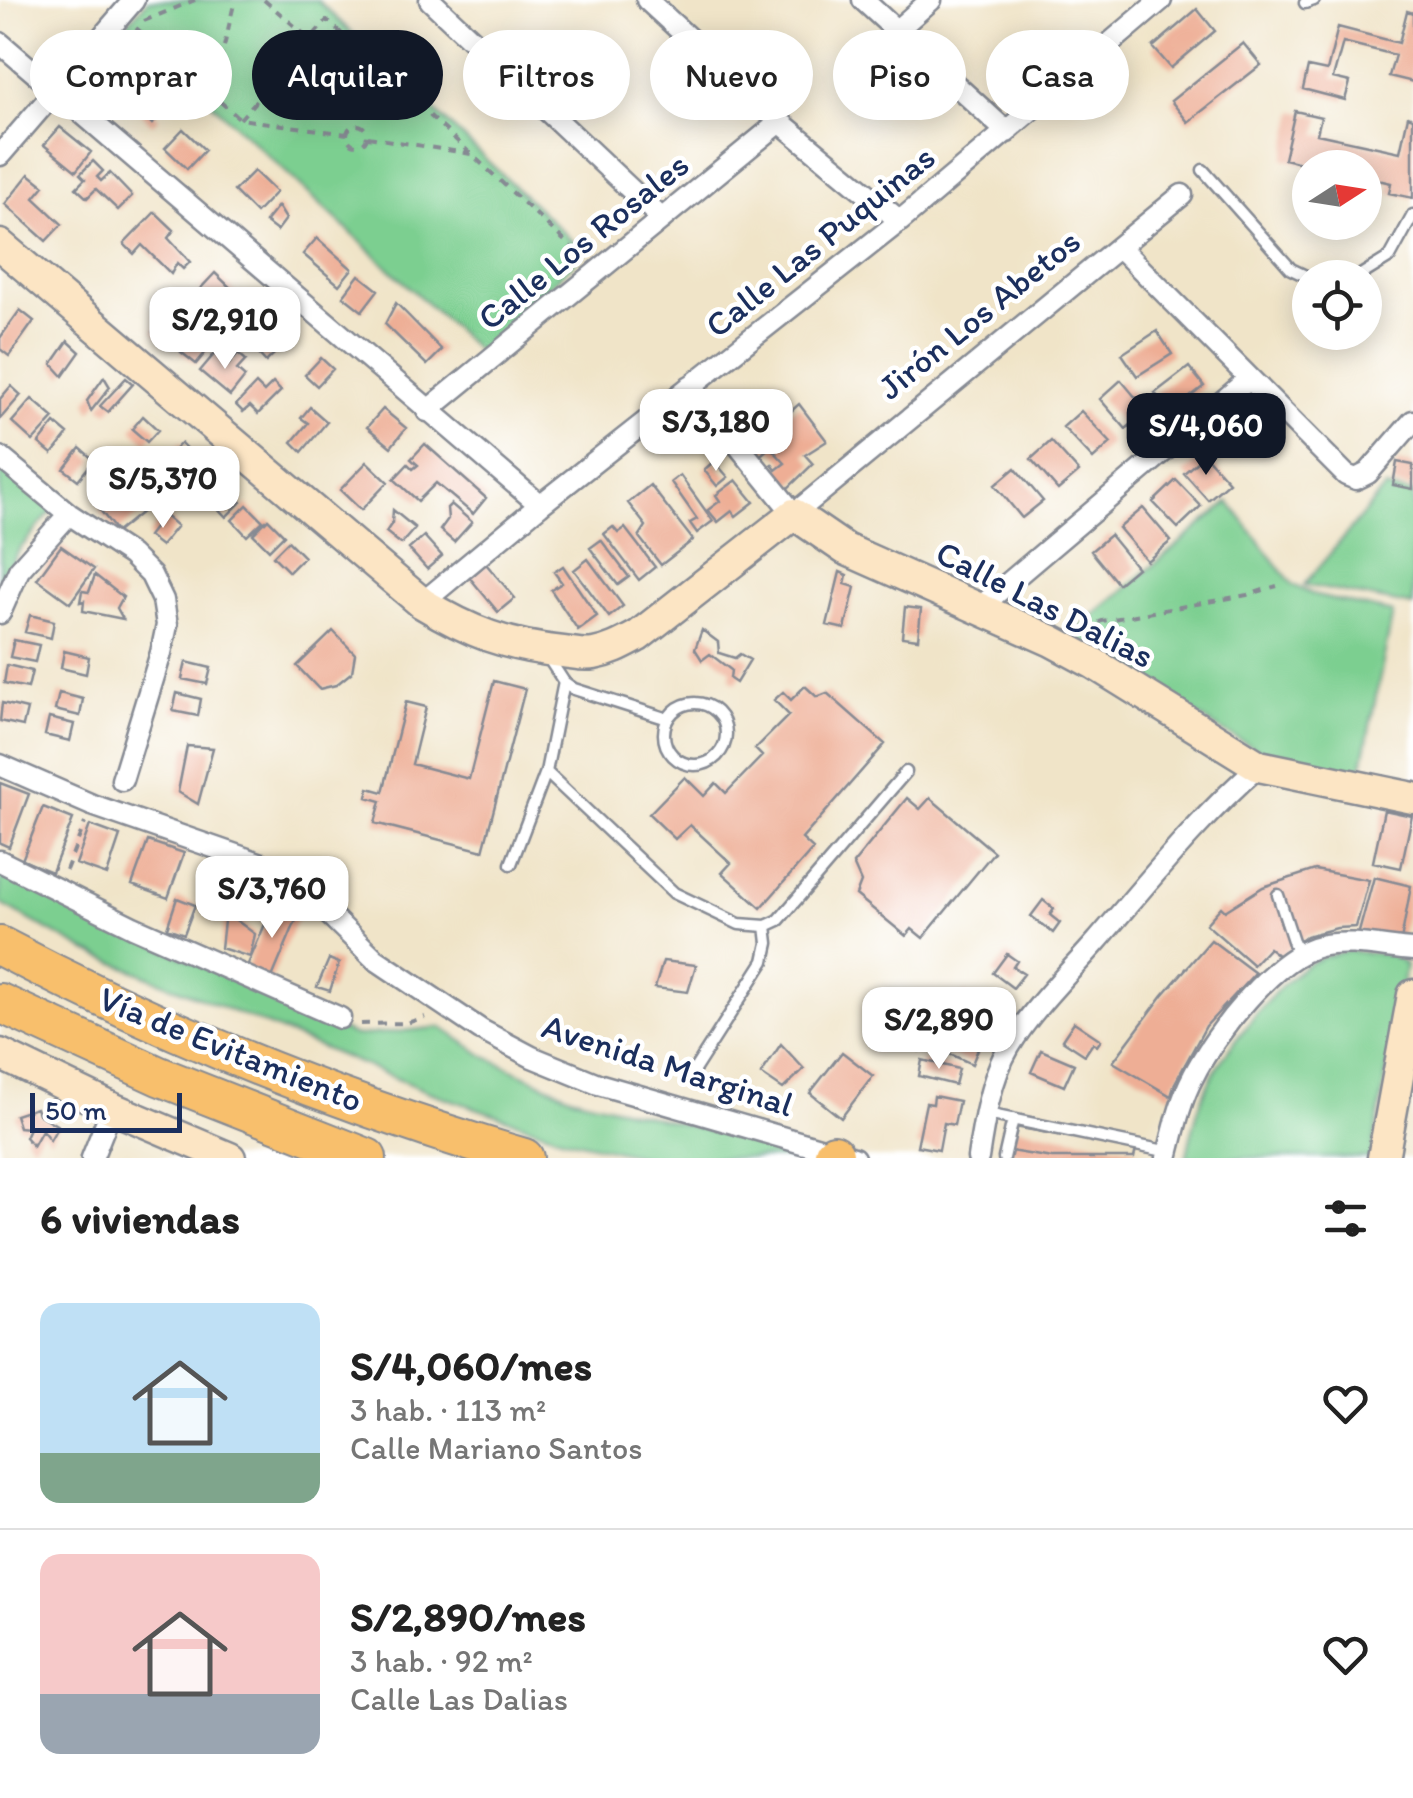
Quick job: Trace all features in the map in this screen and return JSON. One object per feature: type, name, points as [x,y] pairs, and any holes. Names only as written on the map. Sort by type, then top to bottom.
[{"type":"highway","name":"Vía de Evitamiento","points":[[0,946],[107,1000],[256,1064],[422,1126],[524,1158]]},
{"type":"highway","name":"Vía de Evitamiento","points":[[0,1003],[159,1076],[367,1158]]},
{"type":"street","points":[[108,30],[134,0]]},
{"type":"street","points":[[430,0],[662,219]]},
{"type":"street","points":[[647,0],[780,122],[900,221]]},
{"type":"street","points":[[863,0],[895,30]]},
{"type":"street","points":[[897,30],[931,0]]},
{"type":"street","name":"Calle Las Puquinas","points":[[422,603],[900,221],[1161,0]]},
{"type":"street","points":[[0,43],[30,68]]},
{"type":"street","points":[[966,95],[1006,132]]},
{"type":"street","points":[[0,154],[30,120]]},
{"type":"street","points":[[91,120],[540,505]]},
{"type":"street","name":"Calle Los Rosales","points":[[427,410],[780,122]]},
{"type":"street","name":"Jirón Los Abetos","points":[[0,245],[422,603],[458,626],[494,640],[589,655],[614,649],[638,636],[794,514],[1182,195]]},
{"type":"street","points":[[1119,248],[1346,476],[1356,479],[1368,473],[1413,421]]},
{"type":"street","points":[[978,608],[1250,379]]},
{"type":"street","points":[[690,386],[794,514]]},
{"type":"street","points":[[0,457],[69,514],[131,555],[151,575],[164,600],[167,625],[161,653],[122,780]]},
{"type":"street","points":[[0,611],[19,570],[69,514]]},
{"type":"street","name":"Calle Las Dalias","points":[[794,514],[845,549],[1093,663],[1258,766],[1413,798]]},
{"type":"street","name":"Avenida Marginal","points":[[0,765],[92,804],[262,864],[297,883],[375,959],[481,1030],[532,1057],[598,1084],[841,1157]]},
{"type":"street","points":[[978,1158],[992,1090],[1008,1049],[1210,812],[1258,766]]},
{"type":"street","points":[[0,860],[133,927],[340,1018]]},
{"type":"street","points":[[1167,1157],[1193,1076],[1226,1024],[1263,982],[1317,946],[1413,950]]},
{"type":"street","points":[[1383,1158],[1405,1088],[1413,995]]},
{"type":"street","points":[[0,1054],[112,1108],[230,1158]]},
{"type":"street","points":[[92,1158],[112,1108]]},
{"type":"lane","points":[[1202,170],[1292,269]]},
{"type":"lane","points":[[1382,262],[1390,257],[1413,215]]},
{"type":"lane","points":[[544,650],[564,682],[574,689],[668,719]]},
{"type":"lane","points":[[512,864],[546,772],[564,682]]},
{"type":"lane","points":[[703,704],[712,708],[726,734],[720,754],[703,765],[683,763],[668,749],[668,719],[683,706],[703,704]]},
{"type":"lane","points":[[546,772],[674,893],[739,924],[766,926],[779,920],[906,772]]},
{"type":"lane","points":[[1278,895],[1298,956]]},
{"type":"lane","points":[[694,1072],[764,960],[766,926]]},
{"type":"lane","points":[[986,1114],[1160,1150],[1167,1157]]},
{"type":"lane","points":[[1004,1158],[1013,1119]]},
{"type":"path","points":[[138,30],[132,25],[195,0]]},
{"type":"path","points":[[228,30],[236,0]]},
{"type":"path","points":[[264,0],[299,30]]},
{"type":"path","points":[[318,30],[327,20],[337,30]]},
{"type":"path","points":[[240,119],[252,105]]},
{"type":"path","points":[[232,112],[240,119],[347,134]]},
{"type":"path","points":[[357,120],[357,124]]},
{"type":"path","points":[[434,120],[598,272]]},
{"type":"path","points":[[357,124],[347,134],[349,141],[362,144],[368,137]]},
{"type":"path","points":[[357,124],[365,127],[368,137]]},
{"type":"path","points":[[368,137],[471,154]]},
{"type":"path","points":[[1052,641],[1102,621],[1247,596],[1277,586]]},
{"type":"path","points":[[58,890],[92,804]]},
{"type":"path","points":[[340,1018],[366,1026],[407,1023],[448,1009]]},
{"type":"green space","points":[[148,0],[317,0],[349,30],[252,30],[252,120],[443,119],[585,253],[479,352],[230,120],[232,30],[133,30],[127,24]]},
{"type":"green space","points":[[0,463],[51,505],[51,512],[0,580]]},
{"type":"green space","points":[[1385,488],[1413,494],[1413,606],[1304,585]]},
{"type":"green space","points":[[1229,502],[1293,585],[1316,596],[1393,613],[1360,775],[1273,757],[1222,731],[1071,634]]},
{"type":"green space","points":[[0,869],[355,1036],[441,1027],[486,1057],[570,1096],[795,1152],[804,1158],[648,1158],[567,1139],[429,1092],[84,950],[0,903]]},
{"type":"green space","points":[[1349,951],[1387,955],[1406,965],[1371,1158],[1186,1158],[1208,1084],[1251,1020],[1305,966]]},
{"type":"building","points":[[1197,9],[1215,31],[1171,68],[1153,47]]},
{"type":"building","points":[[1407,11],[1413,13],[1413,82],[1389,76],[1395,55],[1343,42],[1333,78],[1350,82],[1345,100],[1303,89],[1308,67],[1327,71],[1338,27],[1399,43]]},
{"type":"building","points":[[1243,43],[1261,65],[1188,122],[1171,101]]},
{"type":"building","points":[[1295,111],[1321,117],[1317,134],[1400,152],[1408,116],[1413,118],[1413,198],[1389,193],[1391,183],[1382,181],[1382,150],[1292,150],[1292,161],[1284,159]]},
{"type":"building","points":[[60,127],[91,152],[76,171],[44,145]]},
{"type":"building","points":[[183,129],[205,150],[187,169],[165,148]]},
{"type":"building","points":[[93,161],[103,171],[97,177],[101,181],[110,173],[132,196],[118,210],[96,189],[87,198],[76,188],[85,179],[80,174]]},
{"type":"building","points":[[254,171],[276,192],[256,213],[234,191]]},
{"type":"building","points":[[29,174],[44,186],[34,198],[62,224],[46,241],[5,204]]},
{"type":"building","points":[[278,206],[286,219],[277,231],[265,222]]},
{"type":"building","points":[[155,212],[174,230],[168,238],[190,262],[183,269],[177,263],[171,274],[142,245],[134,254],[124,244]]},
{"type":"building","points":[[317,238],[352,269],[339,285],[303,254]]},
{"type":"building","points":[[215,273],[236,293],[221,309],[200,289]]},
{"type":"building","points":[[359,275],[378,290],[362,311],[343,296]]},
{"type":"building","points":[[396,303],[442,350],[427,365],[385,324]]},
{"type":"building","points":[[183,304],[198,316],[174,347],[153,332],[163,317],[169,322]]},
{"type":"building","points":[[20,310],[34,321],[9,356],[0,349],[0,338]]},
{"type":"building","points":[[280,324],[292,336],[266,362],[255,350]]},
{"type":"building","points":[[212,329],[219,336],[196,364],[181,352],[193,338],[200,343]]},
{"type":"building","points":[[1157,331],[1172,354],[1137,376],[1122,354]]},
{"type":"building","points":[[68,341],[80,352],[63,376],[52,364]]},
{"type":"building","points":[[216,352],[229,364],[238,353],[246,360],[237,370],[245,377],[230,396],[200,371]]},
{"type":"building","points":[[321,358],[333,369],[317,386],[305,375]]},
{"type":"building","points":[[1189,367],[1204,386],[1170,413],[1155,393]]},
{"type":"building","points":[[104,377],[110,387],[91,411],[87,401]]},
{"type":"building","points":[[126,378],[133,384],[108,412],[100,406]]},
{"type":"building","points":[[1121,380],[1147,411],[1126,429],[1100,399]]},
{"type":"building","points":[[273,383],[281,391],[258,414],[250,406],[243,412],[236,405],[256,384],[264,392]]},
{"type":"building","points":[[11,386],[21,395],[0,419],[0,399]]},
{"type":"building","points":[[32,399],[54,418],[33,441],[12,422]]},
{"type":"building","points":[[799,404],[827,441],[805,455],[813,464],[782,494],[763,470],[772,464],[776,470],[785,463],[770,447],[755,460],[739,441],[770,415],[779,422]]},
{"type":"building","points":[[310,407],[327,422],[302,452],[292,442],[308,423],[301,418]]},
{"type":"building","points":[[383,409],[406,428],[391,447],[367,427]]},
{"type":"building","points":[[1081,411],[1111,443],[1093,459],[1063,427]]},
{"type":"building","points":[[143,416],[158,430],[147,442],[132,429]]},
{"type":"building","points":[[55,423],[68,434],[52,454],[39,443]]},
{"type":"building","points":[[1051,441],[1079,472],[1058,490],[1031,459]]},
{"type":"building","points":[[181,443],[197,460],[182,474],[166,459]]},
{"type":"building","points":[[425,444],[486,498],[473,514],[436,483],[418,501],[394,479],[408,464],[413,469],[418,465],[411,459]]},
{"type":"building","points":[[80,448],[94,460],[78,480],[64,469]]},
{"type":"building","points":[[1205,455],[1229,482],[1208,500],[1184,473]]},
{"type":"building","points":[[714,461],[728,477],[717,486],[704,470]]},
{"type":"building","points":[[367,462],[388,482],[361,510],[340,490]]},
{"type":"building","points":[[1397,462],[1413,465],[1413,489],[1393,485]]},
{"type":"building","points":[[1015,468],[1043,501],[1022,518],[995,485]]},
{"type":"building","points":[[206,469],[222,485],[206,501],[191,484]]},
{"type":"building","points":[[680,475],[713,521],[697,533],[690,523],[697,519],[671,482]]},
{"type":"building","points":[[736,480],[754,502],[736,516],[732,511],[718,522],[708,510],[720,501],[716,495]]},
{"type":"building","points":[[1176,480],[1201,506],[1178,528],[1153,502]]},
{"type":"building","points":[[135,481],[153,503],[117,532],[100,510]]},
{"type":"building","points":[[650,485],[693,540],[661,565],[639,537],[646,526],[628,503]]},
{"type":"building","points":[[226,486],[241,502],[226,517],[211,501]]},
{"type":"building","points":[[451,504],[472,522],[454,542],[440,530],[448,519],[447,508]]},
{"type":"building","points":[[247,505],[263,521],[247,536],[232,520]]},
{"type":"building","points":[[1143,508],[1171,541],[1147,561],[1119,528]]},
{"type":"building","points":[[393,510],[415,528],[401,544],[386,532]]},
{"type":"building","points":[[164,515],[177,526],[161,546],[148,536]]},
{"type":"building","points":[[268,519],[284,535],[269,550],[253,534]]},
{"type":"building","points":[[613,527],[618,533],[625,528],[655,567],[639,580],[604,534]]},
{"type":"building","points":[[1110,535],[1137,568],[1118,584],[1091,551]]},
{"type":"building","points":[[424,536],[442,556],[427,569],[409,549]]},
{"type":"building","points":[[601,540],[629,577],[618,585],[590,548]]},
{"type":"building","points":[[288,541],[304,557],[289,572],[273,556]]},
{"type":"building","points":[[61,546],[94,569],[70,603],[37,579]]},
{"type":"building","points":[[588,559],[623,606],[609,617],[574,570]]},
{"type":"building","points":[[486,564],[515,598],[498,612],[470,578]]},
{"type":"building","points":[[563,566],[597,616],[578,630],[551,590],[562,583],[554,572]]},
{"type":"building","points":[[840,572],[847,575],[845,584],[855,587],[845,629],[827,625]]},
{"type":"building","points":[[95,575],[123,597],[117,608],[123,619],[83,611],[82,591],[89,592]]},
{"type":"building","points":[[905,607],[921,609],[918,639],[902,637]]},
{"type":"building","points":[[30,615],[54,621],[51,638],[25,632]]},
{"type":"building","points":[[702,630],[718,642],[719,653],[735,658],[740,654],[750,660],[736,683],[730,679],[731,670],[710,654],[702,660],[695,649]]},
{"type":"building","points":[[333,631],[355,654],[352,672],[336,685],[319,689],[297,666]]},
{"type":"building","points":[[14,640],[39,645],[35,662],[10,657]]},
{"type":"building","points":[[64,651],[89,657],[86,674],[61,668]]},
{"type":"building","points":[[186,662],[211,668],[207,684],[182,679]]},
{"type":"building","points":[[7,665],[32,671],[28,688],[4,683]]},
{"type":"building","points":[[494,681],[525,689],[483,851],[375,823],[381,801],[367,797],[369,788],[383,792],[406,702],[426,707],[412,764],[469,779]]},
{"type":"building","points":[[805,686],[817,697],[827,693],[885,744],[802,839],[813,849],[761,908],[722,873],[731,863],[690,825],[675,839],[649,814],[685,777],[704,796],[716,783],[726,793],[762,756],[755,749],[789,715],[774,700],[783,692],[791,700]]},
{"type":"building","points":[[59,693],[83,699],[80,716],[55,710]]},
{"type":"building","points":[[177,693],[201,699],[198,716],[173,711]]},
{"type":"building","points":[[2,703],[27,709],[23,726],[0,721]]},
{"type":"building","points":[[49,718],[74,724],[70,741],[45,735]]},
{"type":"building","points":[[187,746],[213,748],[198,804],[178,792]]},
{"type":"building","points":[[0,783],[29,794],[9,847],[0,843]]},
{"type":"building","points":[[907,798],[920,809],[930,798],[994,852],[923,938],[912,929],[906,936],[856,895],[861,882],[853,864]]},
{"type":"building","points":[[43,807],[73,819],[52,872],[22,860]]},
{"type":"building","points":[[1384,810],[1412,816],[1401,868],[1373,862]]},
{"type":"building","points":[[90,825],[120,836],[107,875],[76,864]]},
{"type":"building","points":[[148,841],[184,853],[168,898],[132,885]]},
{"type":"building","points":[[1315,870],[1369,880],[1356,927],[1306,936],[1279,956],[1269,948],[1253,965],[1206,924],[1221,907],[1225,911],[1263,887]]},
{"type":"building","points":[[1374,877],[1411,886],[1401,941],[1359,932]]},
{"type":"building","points":[[177,898],[195,905],[184,934],[167,928]]},
{"type":"building","points":[[276,898],[297,918],[271,980],[246,969]]},
{"type":"building","points":[[1043,900],[1054,909],[1050,915],[1060,923],[1053,933],[1031,916]]},
{"type":"building","points":[[225,912],[255,934],[250,957],[221,948]]},
{"type":"building","points":[[1211,940],[1255,973],[1206,1026],[1171,1096],[1113,1062]]},
{"type":"building","points":[[1007,954],[1017,961],[1013,967],[1024,974],[1013,988],[993,973]]},
{"type":"building","points":[[329,959],[339,963],[330,991],[317,987]]},
{"type":"building","points":[[663,961],[696,965],[688,992],[655,988]]},
{"type":"building","points":[[964,993],[993,1010],[987,1022],[957,1005]]},
{"type":"building","points":[[919,1022],[978,1049],[972,1064],[923,1042],[919,1051],[908,1046]]},
{"type":"building","points":[[1074,1022],[1101,1040],[1097,1046],[1093,1043],[1085,1055],[1062,1040]]},
{"type":"building","points":[[781,1044],[804,1069],[783,1089],[761,1074]]},
{"type":"building","points":[[1041,1050],[1074,1064],[1064,1086],[1031,1072]]},
{"type":"building","points":[[842,1052],[873,1076],[841,1118],[810,1093]]},
{"type":"building","points":[[922,1060],[959,1069],[955,1085],[919,1076]]},
{"type":"building","points":[[934,1096],[959,1101],[954,1125],[944,1123],[939,1150],[917,1146],[926,1103],[933,1104]]},
{"type":"building","points":[[36,1108],[38,1114],[58,1126],[50,1140],[42,1130],[33,1146],[25,1137],[29,1128],[19,1127],[15,1115]]},
{"type":"building","points":[[1015,1127],[1136,1149],[1134,1158],[1052,1158],[1010,1151]]}]
